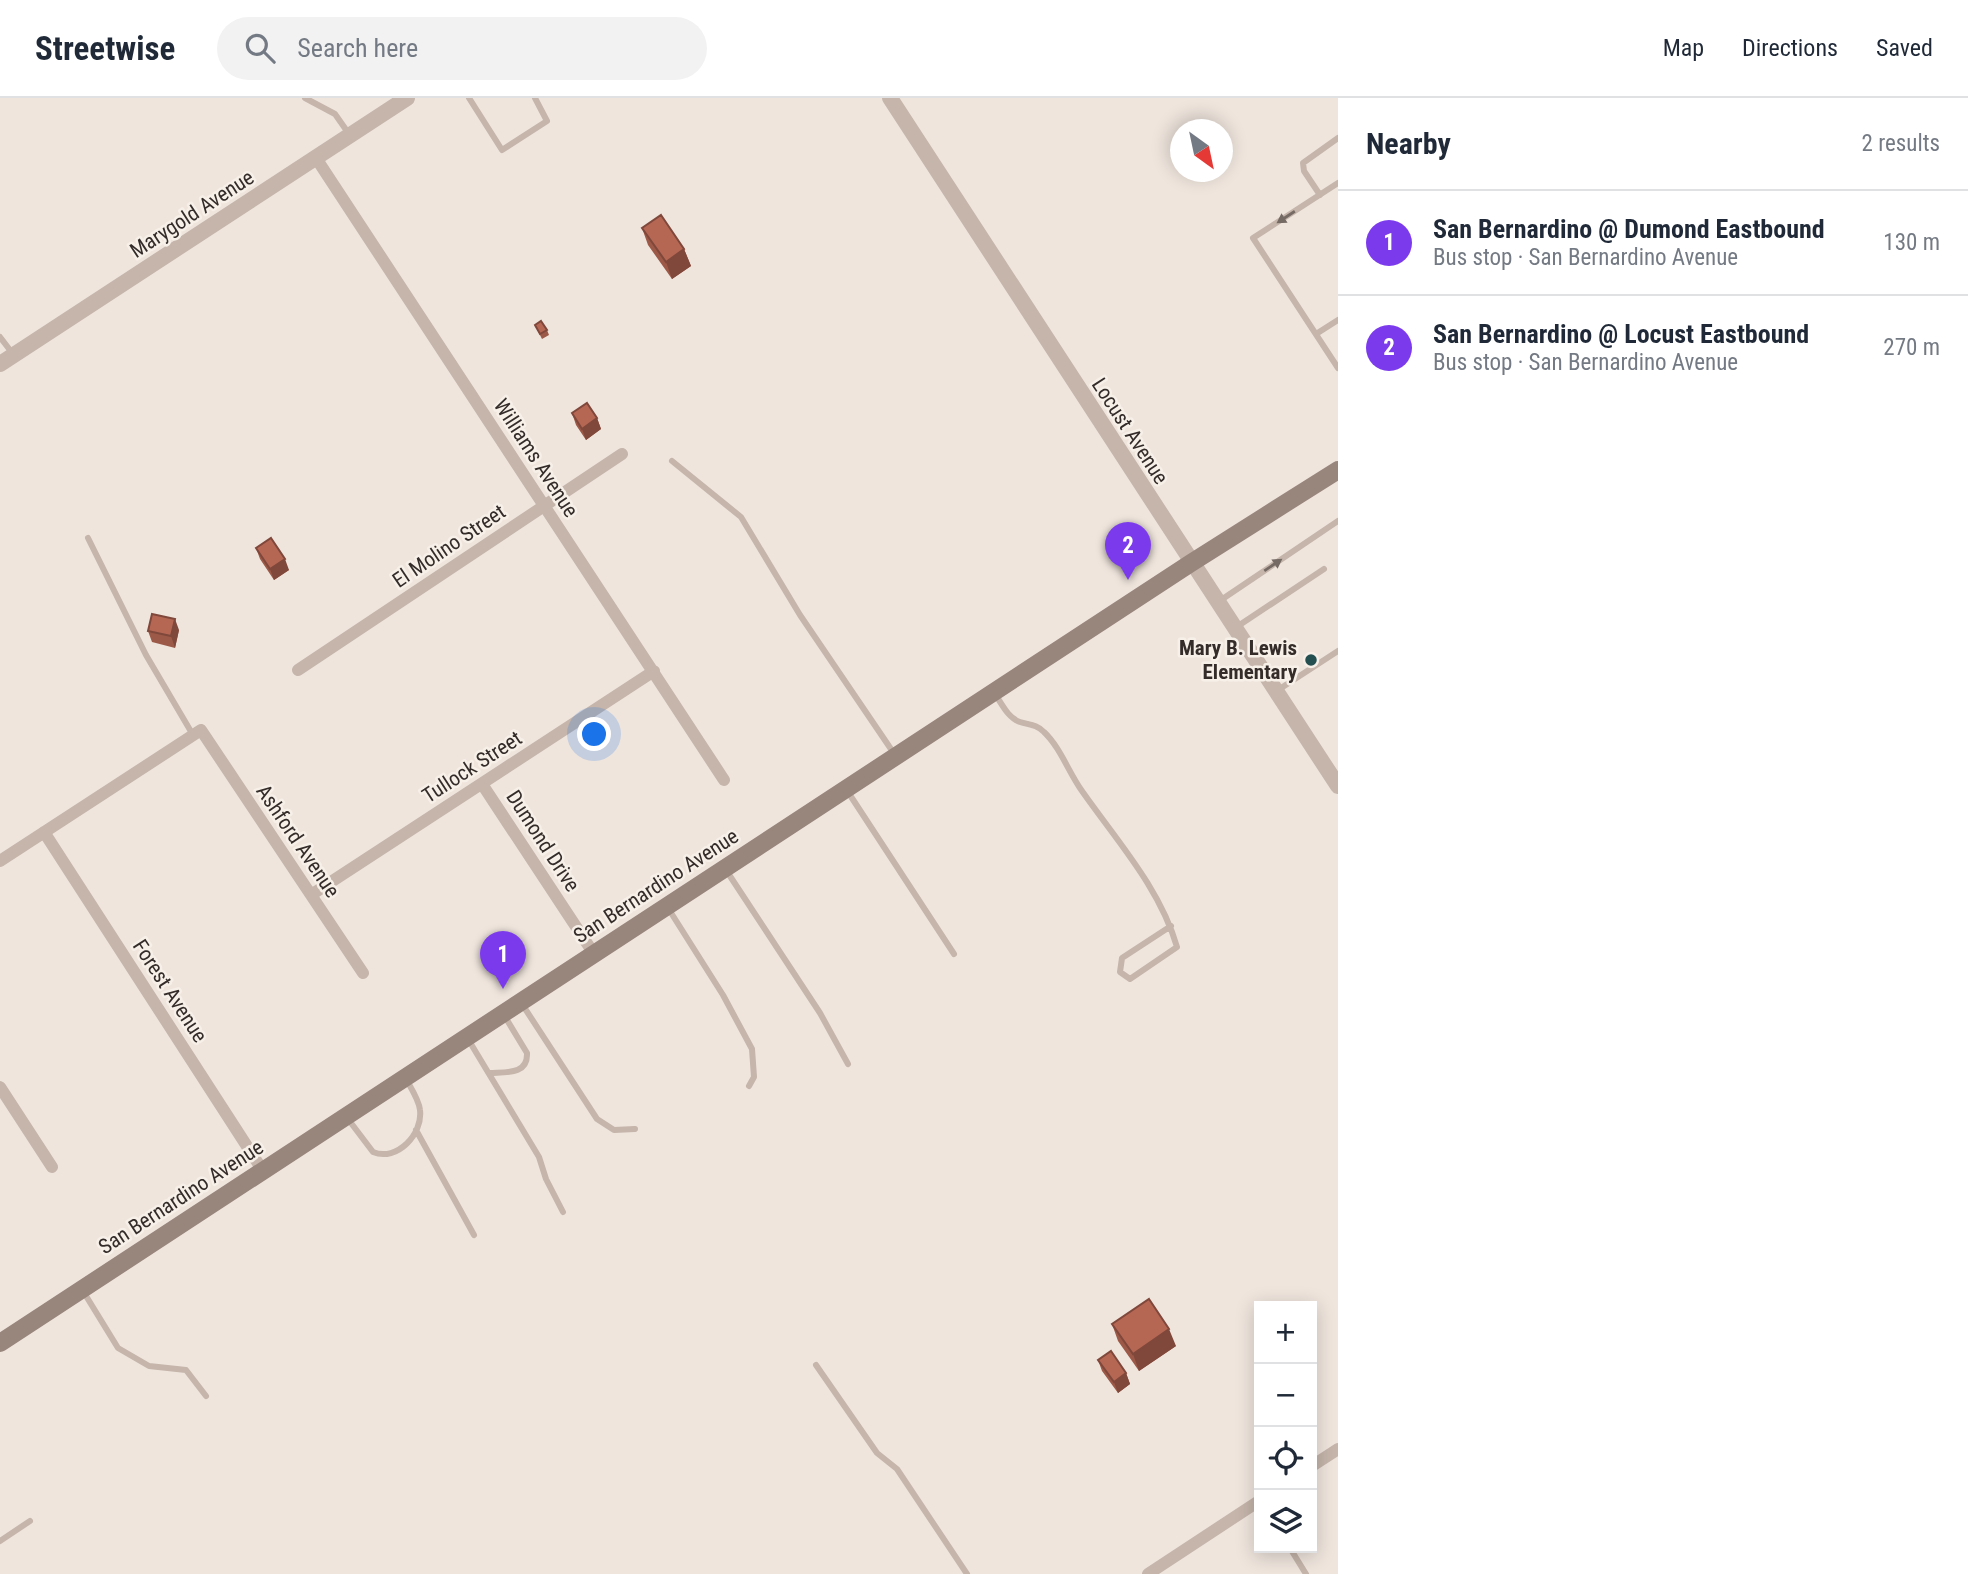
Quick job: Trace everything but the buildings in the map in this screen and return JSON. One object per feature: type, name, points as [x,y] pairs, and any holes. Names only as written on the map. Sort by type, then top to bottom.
[{"type":"main road","name":"San Bernardino Avenue","points":[[0,1343],[1191,563],[1337,473]]},
{"type":"street","name":"Marygold Avenue","points":[[0,364],[407,98]]},
{"type":"street","name":"Locust Avenue","points":[[890,98],[1233,629],[1338,786]]},
{"type":"street","name":"Williams Avenue","points":[[316,158],[724,780]]},
{"type":"street","name":"El Molino Street","points":[[298,670],[622,454]]},
{"type":"street","name":"Tullock Street","points":[[311,895],[654,671]]},
{"type":"street","points":[[0,861],[197,733]]},
{"type":"street","name":"Ashford Avenue","points":[[197,733],[363,973]]},
{"type":"street","name":"Dumond Drive","points":[[482,784],[594,954]]},
{"type":"street","name":"Forest Avenue","points":[[44,832],[263,1171]]},
{"type":"street","points":[[0,1087],[52,1167]]},
{"type":"street","points":[[1317,1463],[1338,1449]]},
{"type":"street","points":[[1148,1574],[1162,1570],[1254,1505]]},
{"type":"lane","points":[[306,98],[335,114],[350,135]]},
{"type":"lane","points":[[469,98],[502,150],[547,121],[535,98]]},
{"type":"lane","points":[[1320,195],[1303,163],[1338,138]]},
{"type":"lane","points":[[1338,183],[1253,238],[1338,368]]},
{"type":"lane","points":[[1316,334],[1338,320]]},
{"type":"lane","points":[[0,337],[14,355]]},
{"type":"lane","points":[[672,461],[741,517],[800,615],[896,756]]},
{"type":"lane","points":[[1217,603],[1338,521]]},
{"type":"lane","points":[[88,538],[145,655],[197,733]]},
{"type":"lane","points":[[1233,629],[1324,569]]},
{"type":"lane","points":[[1275,692],[1338,651]]},
{"type":"lane","points":[[994,693],[1009,715],[1020,722],[1030,723],[1045,733],[1081,791],[1149,884],[1171,926],[1177,947],[1130,979],[1120,972],[1122,958],[1171,926]]},
{"type":"lane","points":[[846,789],[954,954]]},
{"type":"lane","points":[[724,869],[820,1013],[848,1064]]},
{"type":"lane","points":[[667,906],[723,995],[751,1049],[754,1077],[749,1086]]},
{"type":"lane","points":[[521,1002],[597,1119],[614,1130],[635,1129]]},
{"type":"lane","points":[[490,1073],[515,1071],[523,1067],[527,1059],[527,1053],[503,1014]]},
{"type":"lane","points":[[467,1037],[539,1157],[546,1179],[563,1212]]},
{"type":"lane","points":[[346,1116],[368,1148],[379,1155],[405,1145],[416,1129],[420,1109],[405,1077]]},
{"type":"lane","points":[[416,1129],[474,1235]]},
{"type":"lane","points":[[82,1289],[118,1348],[149,1366],[186,1370],[206,1396]]},
{"type":"lane","points":[[816,1365],[877,1453],[898,1469],[967,1574]]},
{"type":"lane","points":[[0,1541],[30,1521]]},
{"type":"lane","points":[[1293,1553],[1306,1574]]},
{"type":"place","name":"San Bernardino @ Locust Eastbound","points":[[1128,580]]},
{"type":"place","name":"Mary B. Lewis Elementary","points":[[1311,660]]},
{"type":"place","name":"San Bernardino @ Dumond Eastbound","points":[[503,989]]}]
